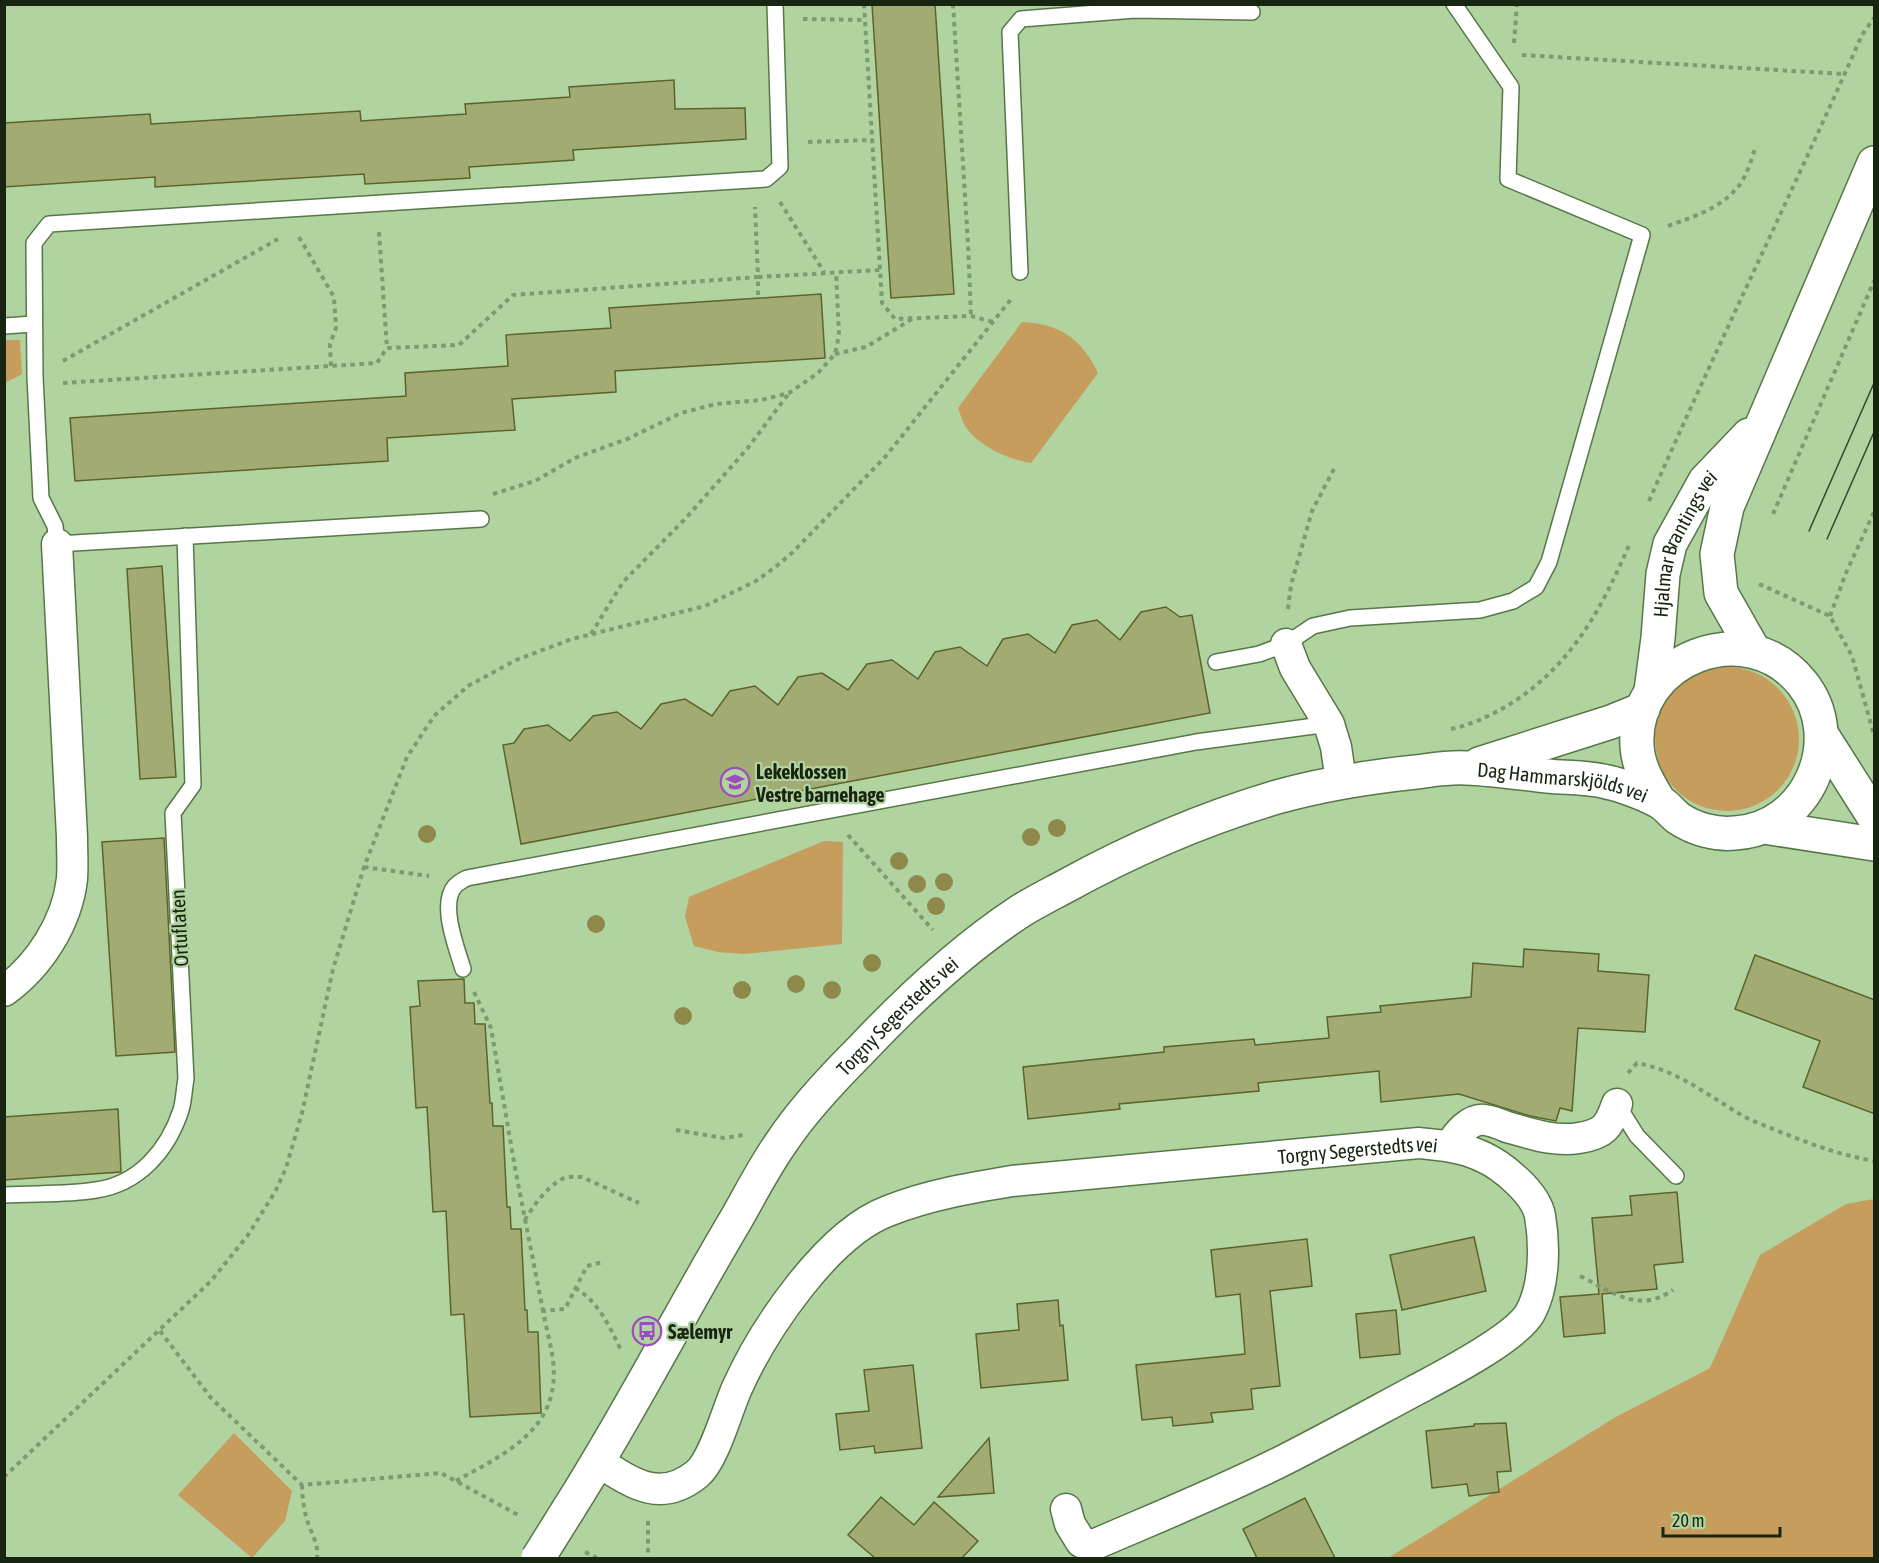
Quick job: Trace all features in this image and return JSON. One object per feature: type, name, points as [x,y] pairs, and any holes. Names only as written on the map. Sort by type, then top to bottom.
[{"type":"main road","name":"Hjalmar Brantings vei","points":[[1754,651],[1721,593],[1717,554],[1727,507],[1875,163]]},
{"type":"main road","name":"Hjalmar Brantings vei","points":[[1647,700],[1658,638],[1664,574],[1670,544],[1705,481],[1764,418]]},
{"type":"main road","points":[[1731,648],[1754,651],[1780,663],[1802,682],[1816,707],[1822,735],[1820,764],[1808,790],[1790,812],[1764,827],[1736,834],[1707,831],[1681,820],[1659,801],[1644,777],[1637,749],[1638,729],[1647,700],[1667,673],[1685,659],[1708,651],[1731,648]]},
{"type":"main road","name":"Dag Hammarskjölds vei","points":[[1466,768],[1611,722],[1647,700]]},
{"type":"main road","points":[[1822,735],[1875,817]]},
{"type":"main road","name":"Dag Hammarskjölds vei","points":[[1355,779],[1466,768],[1607,782],[1659,801]]},
{"type":"main road","name":"Torgny Segerstedts vei","points":[[538,1558],[598,1462],[720,1245],[782,1141],[838,1073],[899,1010],[957,958],[1022,910],[1107,863],[1211,818],[1280,796],[1355,779]]},
{"type":"main road","points":[[1764,827],[1875,844]]},
{"type":"street","points":[[4,991],[15,983],[40,956],[63,916],[71,880],[72,837],[57,544]]},
{"type":"street","points":[[1286,644],[1295,668],[1329,724],[1336,747],[1355,779]]},
{"type":"street","name":"Torgny Segerstedts vei","points":[[1450,1146],[1458,1133],[1470,1124],[1484,1119],[1545,1138],[1568,1140],[1585,1137],[1603,1131],[1612,1120],[1617,1104]]},
{"type":"street","name":"Torgny Segerstedts vei","points":[[598,1462],[644,1488],[672,1489],[698,1473],[708,1458],[737,1388],[760,1344],[807,1276],[832,1249],[856,1230],[887,1211],[949,1192],[1012,1181],[1419,1143],[1450,1146],[1481,1155],[1522,1186],[1538,1208],[1543,1235],[1542,1276],[1530,1313],[1517,1329],[1462,1365],[1285,1460],[1091,1546],[1081,1542],[1070,1524],[1066,1509]]},
{"type":"lane","points":[[1020,272],[1010,32],[1015,26],[1021,20],[1135,10],[1252,12],[1245,4]]},
{"type":"lane","points":[[1216,662],[1259,654],[1286,644],[1313,626],[1350,618],[1480,610],[1513,601],[1536,587],[1549,562],[1642,235],[1508,179],[1511,87],[1454,4]]},
{"type":"lane","points":[[481,519],[57,544],[55,526],[41,498],[33,324],[33,243],[49,224],[760,179],[780,166],[775,11]]},
{"type":"lane","points":[[4,326],[33,324]]},
{"type":"lane","name":"Ortuflaten","points":[[4,1195],[97,1190],[129,1181],[154,1160],[171,1136],[182,1108],[186,1078],[173,813],[193,785],[184,536]]},
{"type":"lane","points":[[463,969],[450,925],[449,895],[455,885],[467,878],[1196,742],[1329,724]]},
{"type":"lane","points":[[1617,1104],[1637,1136],[1676,1176]]},
{"type":"path","points":[[864,4],[882,303],[895,319],[971,316],[993,322]]},
{"type":"path","points":[[953,4],[971,316]]},
{"type":"path","points":[[775,11],[865,20]]},
{"type":"path","points":[[1645,510],[1862,35],[1875,18]]},
{"type":"path","points":[[1514,55],[1844,74]]},
{"type":"path","points":[[779,143],[873,140]]},
{"type":"path","points":[[1642,235],[1703,213],[1722,200],[1737,188],[1747,171],[1756,146]]},
{"type":"path","points":[[760,179],[824,272]]},
{"type":"path","points":[[758,295],[760,179]]},
{"type":"path","points":[[35,381],[377,363],[387,348],[377,204]]},
{"type":"path","points":[[295,230],[334,297],[336,328],[330,344],[331,367]]},
{"type":"path","points":[[35,381],[285,236]]},
{"type":"path","points":[[387,348],[459,345],[513,295],[879,270]]},
{"type":"path","points":[[591,634],[623,582],[686,518],[747,449],[789,393],[818,373],[835,354],[839,335],[836,272]]},
{"type":"path","points":[[1773,514],[1875,281]]},
{"type":"path","points":[[835,354],[866,347],[914,318]]},
{"type":"path","points":[[481,519],[486,496],[516,489],[535,481],[575,458],[627,439],[681,413],[716,404],[761,400],[789,393]]},
{"type":"path","points":[[1286,644],[1291,585],[1312,511],[1334,469]]},
{"type":"path","points":[[1830,616],[1846,573],[1875,512]]},
{"type":"path","points":[[1450,730],[1488,717],[1519,699],[1544,680],[1563,661],[1595,617],[1631,542]]},
{"type":"path","points":[[1757,584],[1830,616],[1852,656],[1875,735]]},
{"type":"path","points":[[827,811],[957,958]]},
{"type":"path","points":[[364,867],[426,875],[455,885]]},
{"type":"path","points":[[455,1481],[522,1442],[538,1425],[551,1399],[553,1363],[491,1028],[463,969]]},
{"type":"path","points":[[1617,1104],[1628,1072],[1636,1063],[1651,1066],[1701,1089],[1745,1118],[1816,1146],[1848,1156],[1875,1161]]},
{"type":"path","points":[[676,1130],[724,1138],[738,1134],[749,1137]]},
{"type":"path","points":[[525,1220],[536,1202],[562,1179],[571,1177],[582,1177],[639,1203]]},
{"type":"path","points":[[543,1311],[565,1309],[587,1266],[603,1262]]},
{"type":"path","points":[[1580,1276],[1624,1298],[1642,1302],[1663,1297],[1673,1290]]},
{"type":"path","points":[[575,1288],[590,1298],[604,1316],[625,1359]]},
{"type":"path","points":[[160,1330],[211,1398],[302,1485],[302,1497],[314,1536],[317,1558]]},
{"type":"path","points":[[302,1485],[441,1473],[526,1520]]},
{"type":"path","points":[[577,1547],[597,1558]]},
{"type":"shaded area","points":[[1022,322],[1036,323],[1059,330],[1077,342],[1098,373],[1031,463],[1004,455],[978,440],[965,426],[958,408]]},
{"type":"shaded area","points":[[5,340],[20,340],[22,374],[5,383]]},
{"type":"shaded area","points":[[1727,667],[1741,668],[1755,673],[1778,688],[1793,711],[1798,725],[1798,753],[1793,767],[1778,790],[1755,805],[1741,810],[1727,811],[1713,810],[1699,805],[1676,790],[1661,767],[1656,753],[1655,739],[1656,725],[1661,711],[1676,688],[1699,673],[1713,668]]},
{"type":"shaded area","points":[[824,841],[843,842],[842,944],[744,954],[718,952],[694,946],[685,917],[689,897]]},
{"type":"shaded area","points":[[1874,1199],[1874,1558],[1388,1558],[1614,1418],[1710,1368],[1760,1255],[1846,1204]]},
{"type":"shaded area","points":[[234,1433],[292,1491],[285,1521],[252,1558],[178,1495]]},
{"type":"building","points":[[872,4],[935,4],[954,294],[891,298]]},
{"type":"building","points":[[674,80],[675,109],[745,108],[746,139],[573,150],[574,160],[469,167],[470,178],[365,184],[364,174],[155,187],[155,177],[4,187],[4,123],[150,114],[151,124],[360,111],[361,121],[466,114],[465,104],[570,97],[569,87]]},
{"type":"building","points":[[821,294],[825,358],[615,371],[616,392],[512,399],[515,430],[387,438],[388,461],[75,481],[70,418],[406,396],[405,373],[508,366],[506,335],[611,328],[609,308]]},
{"type":"building","points":[[162,566],[176,777],[140,779],[127,569]]},
{"type":"building","points":[[1166,607],[1180,617],[1192,615],[1210,713],[521,844],[503,745],[514,743],[524,729],[548,725],[570,741],[593,716],[617,712],[641,729],[661,704],[685,699],[712,716],[730,691],[755,686],[778,705],[798,677],[822,673],[848,690],[867,664],[892,660],[918,679],[935,652],[960,647],[987,666],[1003,639],[1028,634],[1055,653],[1072,625],[1097,620],[1120,640],[1141,612]]},
{"type":"building","points":[[164,838],[175,1052],[116,1056],[102,842]]},
{"type":"building","points":[[1524,949],[1599,954],[1598,971],[1649,975],[1645,1032],[1578,1028],[1572,1111],[1560,1108],[1556,1121],[1530,1116],[1459,1094],[1381,1102],[1379,1071],[1258,1083],[1259,1091],[1119,1104],[1120,1109],[1028,1119],[1023,1067],[1164,1052],[1164,1047],[1254,1039],[1255,1045],[1329,1038],[1327,1017],[1381,1012],[1380,1006],[1471,997],[1473,963],[1523,967]]},
{"type":"building","points":[[1755,955],[1875,1000],[1875,1114],[1803,1087],[1820,1041],[1735,1009]]},
{"type":"building","points":[[464,979],[465,1003],[474,1003],[475,1024],[485,1024],[493,1126],[503,1126],[507,1207],[510,1207],[511,1229],[521,1229],[528,1332],[538,1332],[541,1413],[470,1417],[464,1314],[451,1315],[446,1211],[433,1212],[427,1107],[416,1108],[410,1007],[420,1006],[418,981]]},
{"type":"building","points":[[118,1109],[121,1172],[4,1180],[4,1117]]},
{"type":"building","points":[[1677,1192],[1683,1262],[1654,1265],[1657,1289],[1602,1294],[1605,1333],[1564,1337],[1560,1297],[1599,1294],[1592,1218],[1632,1215],[1630,1196]]},
{"type":"building","points":[[1474,1237],[1486,1291],[1402,1310],[1390,1255]]},
{"type":"building","points":[[1307,1239],[1312,1286],[1270,1291],[1280,1386],[1251,1389],[1253,1409],[1211,1413],[1213,1422],[1173,1426],[1172,1417],[1142,1420],[1136,1365],[1245,1354],[1240,1294],[1216,1297],[1211,1250]]},
{"type":"building","points":[[1058,1300],[1060,1326],[1063,1325],[1068,1380],[981,1388],[976,1334],[1019,1330],[1017,1304]]},
{"type":"building","points":[[1396,1310],[1400,1354],[1360,1358],[1356,1314]]},
{"type":"building","points":[[913,1365],[922,1448],[875,1453],[874,1446],[840,1450],[836,1414],[869,1411],[864,1370]]},
{"type":"building","points":[[1506,1423],[1511,1471],[1497,1472],[1499,1492],[1469,1496],[1467,1484],[1432,1488],[1426,1431],[1474,1426],[1474,1424]]},
{"type":"building","points":[[989,1438],[994,1493],[938,1497]]},
{"type":"building","points":[[881,1497],[914,1525],[934,1502],[978,1541],[962,1558],[875,1558],[848,1535]]},
{"type":"building","points":[[1305,1498],[1335,1558],[1257,1558],[1243,1529]]},
{"type":"tram line","points":[[1809,531],[1874,383]]},
{"type":"tram line","points":[[1827,539],[1874,432]]},
{"type":"place","name":"Lekeklossen Vestre barnehage","points":[[735,782]]},
{"type":"place","name":"Sælemyr","points":[[647,1331]]}]
